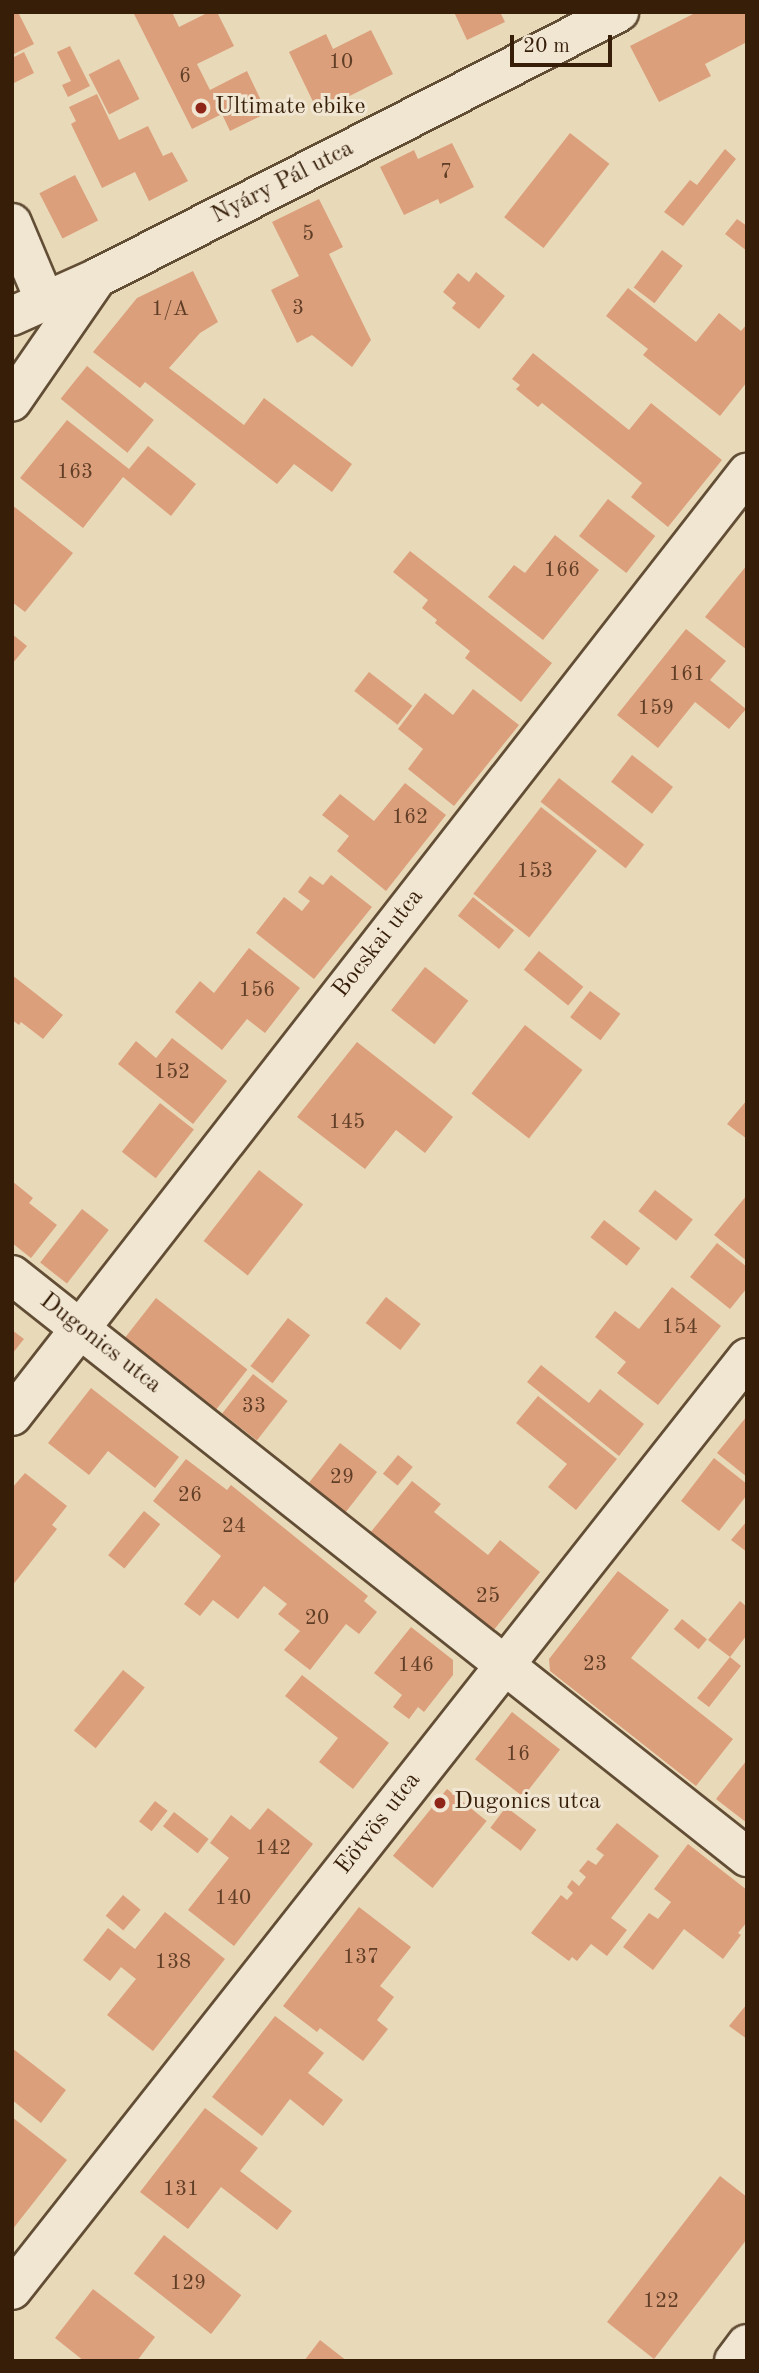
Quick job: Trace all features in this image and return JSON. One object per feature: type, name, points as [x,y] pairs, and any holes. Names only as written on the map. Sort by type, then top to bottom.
[{"type":"street","name":"Nyáry Pál utca","points":[[29,309],[97,278],[619,12]]},
{"type":"street","points":[[12,223],[29,309]]},
{"type":"street","points":[[12,401],[97,278]]},
{"type":"street","name":"Bocskai utca","points":[[12,1416],[747,473]]},
{"type":"street","name":"Dugonics utca","points":[[12,1275],[747,1857]]},
{"type":"street","name":"Eötvös utca","points":[[12,2290],[747,1358]]},
{"type":"street","points":[[734,2361],[747,2344]]},
{"type":"building","points":[[18,12],[34,44],[12,55],[12,15]]},
{"type":"building","points":[[133,12],[172,12],[179,27],[209,12],[217,12],[234,46],[197,64],[210,90],[247,71],[267,113],[230,131],[222,114],[192,129]]},
{"type":"building","points":[[454,12],[500,12],[505,22],[467,40]]},
{"type":"building","points":[[697,12],[747,12],[747,42],[705,64],[711,76],[659,102],[630,46]]},
{"type":"building","points":[[371,30],[393,74],[318,112],[289,52],[326,34],[333,49]]},
{"type":"building","points":[[70,46],[90,86],[68,97],[62,85],[71,81],[57,52]]},
{"type":"building","points":[[24,52],[34,73],[12,84],[12,58]]},
{"type":"building","points":[[119,59],[139,99],[109,115],[89,74]]},
{"type":"building","points":[[97,94],[119,140],[148,126],[163,156],[172,152],[188,181],[149,201],[135,172],[102,188],[71,124],[76,121],[69,107]]},
{"type":"building","points":[[570,133],[609,164],[544,248],[504,217]]},
{"type":"building","points":[[452,143],[474,187],[440,204],[438,199],[404,215],[380,167],[414,150],[418,159]]},
{"type":"building","points":[[725,149],[736,159],[683,226],[664,212],[690,180],[697,185]]},
{"type":"building","points":[[75,175],[98,220],[63,239],[39,193]]},
{"type":"building","points":[[319,199],[343,247],[329,254],[371,340],[352,367],[312,335],[297,343],[271,290],[299,276],[272,222]]},
{"type":"building","points":[[737,219],[747,226],[747,251],[725,234]]},
{"type":"building","points":[[662,250],[683,266],[654,303],[634,288]]},
{"type":"building","points":[[193,271],[218,322],[200,333],[169,368],[244,425],[264,398],[352,464],[332,492],[294,464],[277,484],[145,382],[140,388],[93,352],[137,298]]},
{"type":"building","points":[[476,272],[505,296],[479,329],[452,308],[456,303],[443,292],[458,273],[469,282]]},
{"type":"building","points":[[628,288],[696,342],[719,313],[741,331],[747,324],[747,382],[720,416],[643,355],[648,349],[606,316]]},
{"type":"building","points":[[533,353],[629,430],[651,403],[722,460],[668,527],[631,497],[642,483],[542,403],[538,407],[516,389],[520,385],[512,379]]},
{"type":"building","points":[[87,366],[154,420],[127,453],[61,399]]},
{"type":"building","points":[[67,420],[129,469],[148,446],[196,484],[171,516],[123,477],[83,528],[20,478]]},
{"type":"building","points":[[608,499],[655,536],[626,573],[579,536]]},
{"type":"building","points":[[12,505],[73,553],[25,612],[12,602]]},
{"type":"building","points":[[555,535],[599,570],[543,640],[488,597],[514,565],[525,573]]},
{"type":"building","points":[[410,551],[552,663],[521,702],[465,658],[470,651],[435,623],[437,620],[422,608],[428,600],[393,572]]},
{"type":"building","points":[[747,565],[747,650],[705,617]]},
{"type":"building","points":[[686,629],[726,661],[710,680],[746,709],[729,729],[695,702],[658,748],[617,715]]},
{"type":"building","points":[[12,634],[27,646],[12,664]]},
{"type":"building","points":[[369,672],[412,706],[398,725],[354,691]]},
{"type":"building","points":[[473,689],[519,725],[454,806],[408,769],[423,749],[398,729],[425,693],[453,715]]},
{"type":"building","points":[[632,755],[673,787],[652,814],[611,782]]},
{"type":"building","points":[[559,778],[644,844],[626,868],[541,802]]},
{"type":"building","points":[[405,783],[446,815],[386,891],[337,851],[349,836],[322,815],[340,794],[374,821]]},
{"type":"building","points":[[541,807],[597,851],[529,937],[473,894]]},
{"type":"building","points":[[331,875],[372,907],[314,979],[256,933],[284,897],[302,911],[310,901],[298,892],[310,876],[323,885]]},
{"type":"building","points":[[473,897],[514,930],[499,949],[458,916]]},
{"type":"building","points":[[249,948],[300,988],[265,1033],[247,1019],[222,1050],[175,1012],[200,981],[214,993]]},
{"type":"building","points":[[539,951],[583,987],[568,1006],[524,970]]},
{"type":"building","points":[[425,967],[468,1001],[434,1044],[391,1010]]},
{"type":"building","points":[[12,975],[63,1015],[43,1039],[21,1022],[19,1025],[12,1020]]},
{"type":"building","points":[[590,991],[620,1014],[600,1040],[570,1017]]},
{"type":"building","points":[[525,1025],[583,1070],[529,1139],[471,1094]]},
{"type":"building","points":[[172,1038],[227,1081],[193,1124],[118,1064],[136,1041],[156,1058]]},
{"type":"building","points":[[357,1042],[453,1117],[425,1153],[396,1130],[365,1169],[297,1117]]},
{"type":"building","points":[[747,1100],[747,1139],[727,1124]]},
{"type":"building","points":[[160,1103],[194,1129],[156,1178],[122,1152]]},
{"type":"building","points":[[259,1170],[303,1204],[248,1275],[204,1241]]},
{"type":"building","points":[[12,1181],[33,1198],[29,1203],[57,1225],[31,1258],[12,1243]]},
{"type":"building","points":[[655,1190],[693,1220],[676,1241],[638,1211]]},
{"type":"building","points":[[747,1195],[747,1261],[714,1235]]},
{"type":"building","points":[[82,1209],[109,1230],[67,1284],[40,1263]]},
{"type":"building","points":[[604,1220],[640,1248],[627,1266],[590,1237]]},
{"type":"building","points":[[717,1243],[747,1267],[747,1288],[730,1309],[690,1277]]},
{"type":"building","points":[[672,1287],[721,1326],[658,1405],[617,1373],[626,1362],[595,1337],[615,1311],[639,1329]]},
{"type":"building","points":[[386,1297],[421,1324],[400,1350],[366,1323]]},
{"type":"building","points":[[156,1298],[247,1369],[215,1410],[124,1339]]},
{"type":"building","points":[[288,1318],[310,1335],[273,1383],[250,1366]]},
{"type":"building","points":[[12,1330],[24,1339],[12,1354]]},
{"type":"building","points":[[541,1365],[589,1403],[600,1389],[644,1424],[619,1456],[527,1382]]},
{"type":"building","points":[[253,1374],[288,1401],[257,1440],[222,1413]]},
{"type":"building","points":[[91,1388],[179,1457],[155,1488],[108,1451],[89,1475],[48,1443]]},
{"type":"building","points":[[538,1396],[617,1459],[576,1510],[548,1487],[567,1464],[516,1423]]},
{"type":"building","points":[[747,1416],[747,1477],[717,1453]]},
{"type":"building","points":[[340,1443],[377,1472],[345,1513],[308,1484]]},
{"type":"building","points":[[398,1455],[413,1467],[398,1486],[383,1474]]},
{"type":"building","points":[[714,1458],[747,1484],[747,1495],[719,1531],[681,1501]]},
{"type":"building","points":[[186,1459],[227,1490],[231,1485],[368,1596],[364,1601],[377,1612],[359,1634],[346,1624],[310,1670],[284,1650],[300,1631],[278,1614],[287,1604],[264,1586],[238,1619],[213,1600],[200,1616],[184,1604],[221,1556],[153,1501]]},
{"type":"building","points":[[25,1473],[67,1506],[52,1525],[57,1529],[12,1586],[12,1488]]},
{"type":"building","points":[[412,1481],[441,1504],[434,1512],[488,1555],[500,1540],[540,1572],[493,1631],[370,1533]]},
{"type":"building","points":[[144,1511],[160,1524],[124,1569],[108,1555]]},
{"type":"building","points":[[747,1521],[747,1552],[731,1540]]},
{"type":"building","points":[[618,1571],[669,1610],[631,1658],[733,1739],[696,1786],[550,1671],[549,1659]]},
{"type":"building","points":[[740,1601],[747,1607],[747,1635],[730,1657],[708,1640]]},
{"type":"building","points":[[682,1619],[707,1639],[699,1649],[674,1629]]},
{"type":"building","points":[[411,1627],[453,1660],[453,1675],[424,1712],[418,1707],[409,1719],[393,1707],[402,1695],[374,1673]]},
{"type":"building","points":[[730,1657],[741,1666],[709,1707],[697,1698]]},
{"type":"building","points":[[123,1670],[145,1688],[96,1748],[74,1731]]},
{"type":"building","points":[[302,1675],[389,1743],[353,1789],[319,1762],[338,1738],[285,1696]]},
{"type":"building","points":[[512,1712],[560,1750],[523,1797],[475,1759]]},
{"type":"building","points":[[747,1760],[747,1823],[716,1799]]},
{"type":"building","points":[[447,1789],[487,1821],[433,1888],[393,1856]]},
{"type":"building","points":[[155,1801],[168,1811],[152,1831],[139,1821]]},
{"type":"building","points":[[506,1807],[536,1830],[521,1851],[490,1828]]},
{"type":"building","points":[[268,1808],[313,1844],[234,1946],[188,1910],[229,1858],[210,1843],[231,1815],[250,1830]]},
{"type":"building","points":[[174,1812],[209,1839],[198,1853],[163,1826]]},
{"type":"building","points":[[617,1823],[659,1856],[611,1918],[627,1930],[607,1956],[591,1944],[577,1961],[572,1957],[569,1961],[531,1933],[561,1895],[567,1900],[573,1893],[567,1887],[572,1880],[579,1886],[586,1877],[579,1871],[588,1860],[596,1865],[604,1855],[596,1849]]},
{"type":"building","points":[[688,1844],[747,1890],[747,1922],[723,1959],[684,1929],[653,1970],[623,1947],[649,1913],[658,1919],[671,1902],[654,1889]]},
{"type":"building","points":[[123,1895],[141,1910],[123,1930],[106,1916]]},
{"type":"building","points":[[359,1907],[411,1947],[380,1986],[394,1997],[377,2020],[388,2029],[363,2061],[320,2028],[317,2032],[283,2006]]},
{"type":"building","points":[[165,1912],[225,1959],[153,2051],[107,2015],[136,1979],[121,1967],[110,1981],[83,1960],[108,1928],[135,1949]]},
{"type":"building","points":[[747,2004],[747,2039],[729,2026]]},
{"type":"building","points":[[275,2016],[324,2053],[308,2073],[343,2100],[323,2126],[290,2099],[262,2136],[212,2097]]},
{"type":"building","points":[[12,2048],[66,2090],[41,2123],[12,2100]]},
{"type":"building","points":[[205,2108],[258,2148],[240,2171],[292,2211],[277,2230],[221,2187],[188,2229],[140,2192]]},
{"type":"building","points":[[12,2117],[67,2160],[12,2230]]},
{"type":"building","points":[[720,2176],[747,2197],[747,2239],[654,2359],[607,2322]]},
{"type":"building","points":[[164,2235],[241,2295],[211,2334],[134,2274]]},
{"type":"building","points":[[93,2289],[155,2337],[137,2361],[84,2361],[55,2338]]},
{"type":"building","points":[[320,2340],[347,2361],[304,2361]]},
{"type":"place","name":"Ultimate ebike","points":[[201,108]]},
{"type":"place","name":"Dugonics utca","points":[[440,1803]]}]
